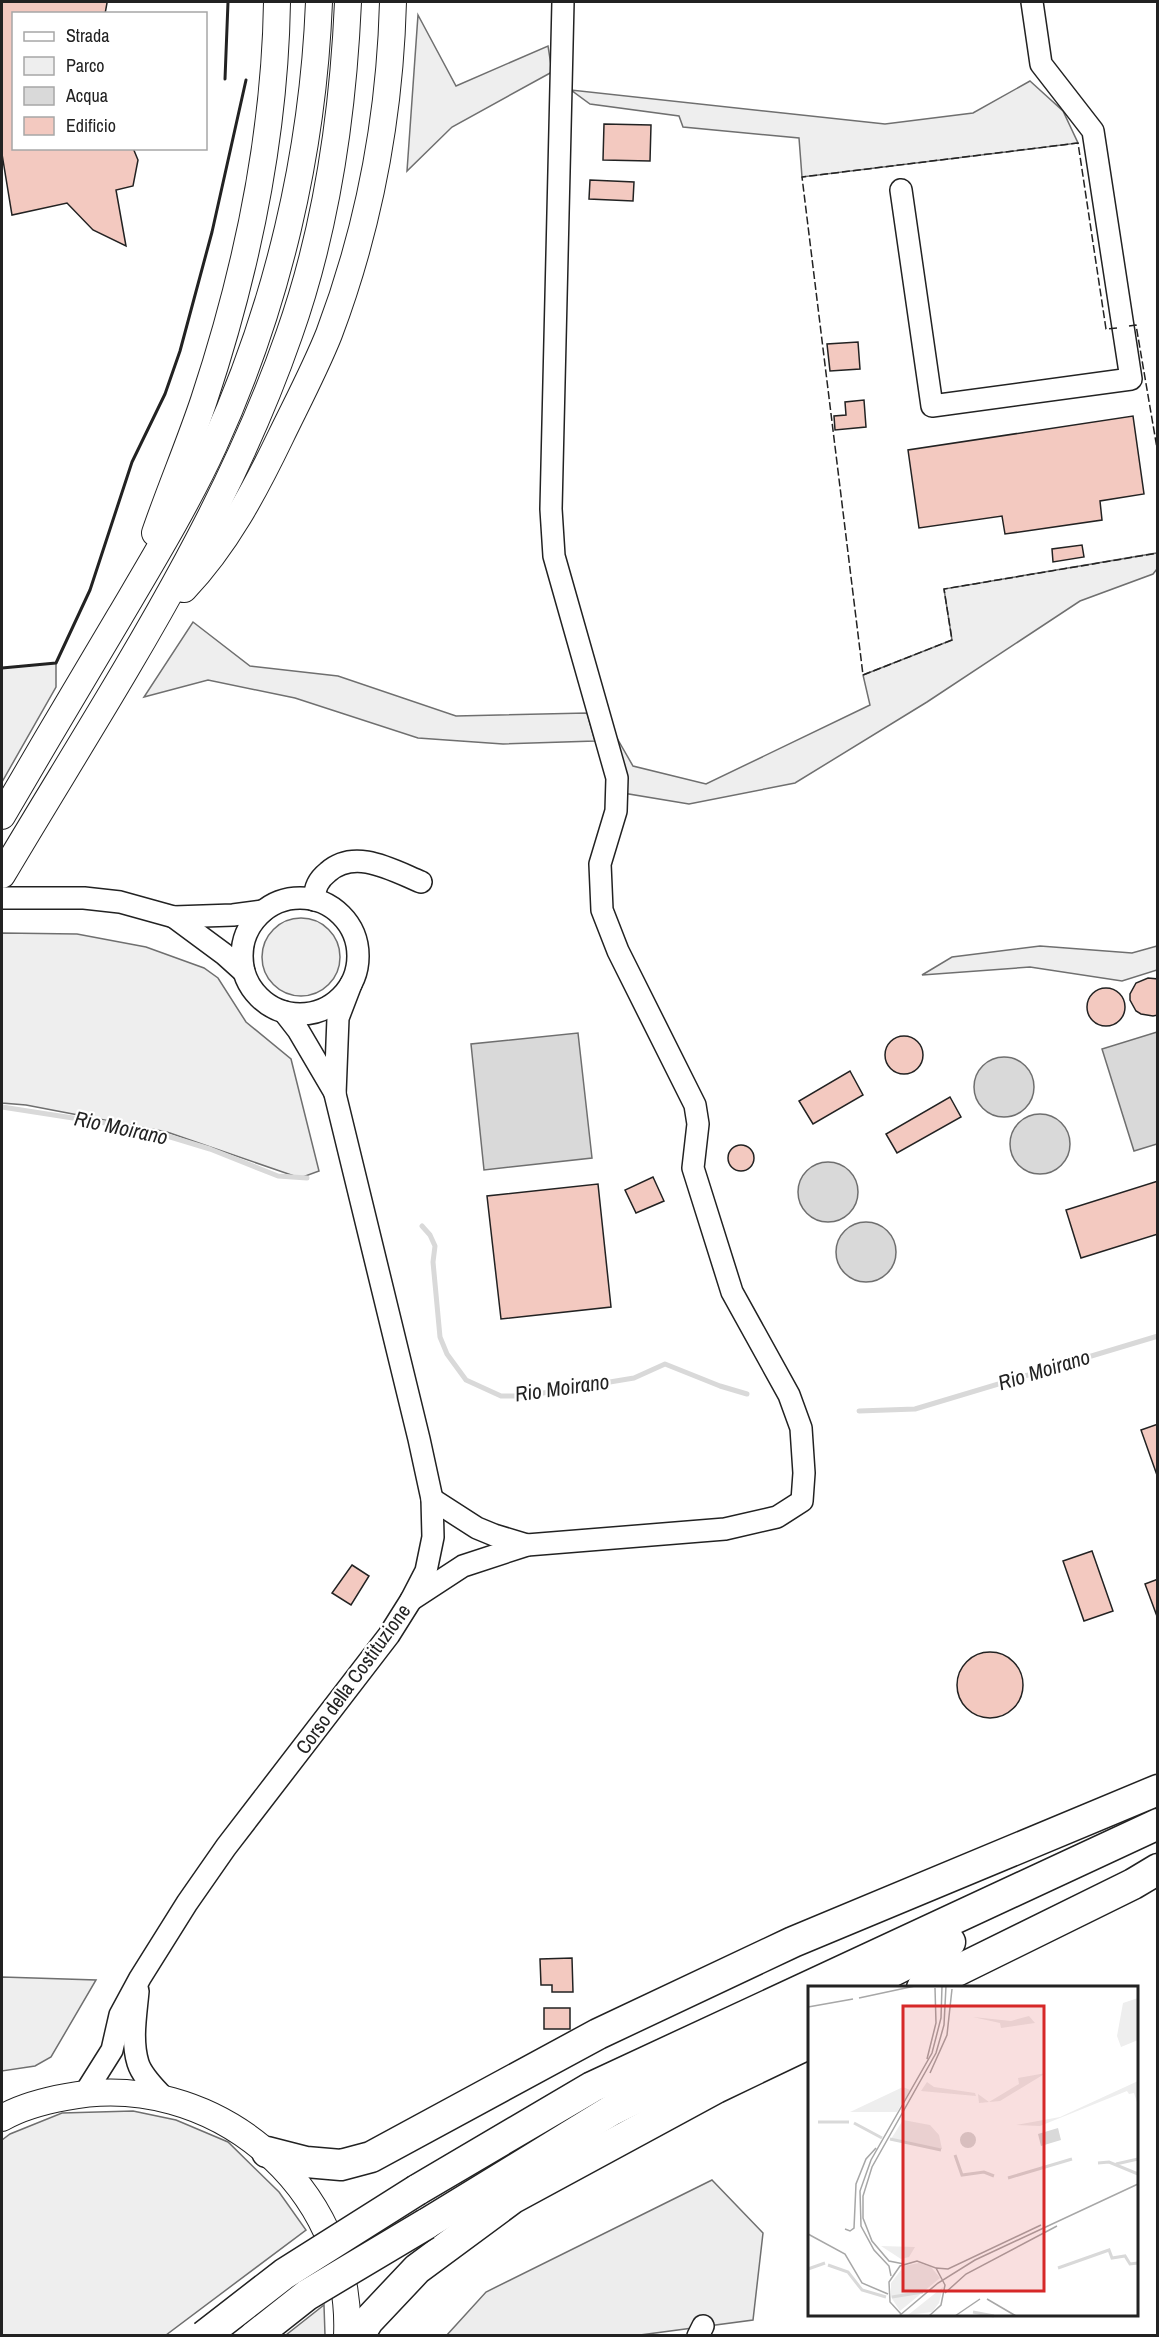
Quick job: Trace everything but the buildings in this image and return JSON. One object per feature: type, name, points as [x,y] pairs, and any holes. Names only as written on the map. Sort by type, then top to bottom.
[{"type":"highway","points":[[267,2152],[306,2162],[342,2165],[371,2157],[598,2034],[783,1947],[1158,1790]]},
{"type":"highway","points":[[809,1986],[1158,1824]]},
{"type":"highway","points":[[863,1986],[981,1927],[1158,1844]]},
{"type":"highway","points":[[926,1986],[1133,1884],[1158,1869]]},
{"type":"highway","points":[[204,2336],[284,2274],[417,2190],[592,2087],[808,1987]]},
{"type":"highway","points":[[255,2336],[308,2295],[612,2110],[808,2013]]},
{"type":"highway","points":[[359,2336],[368,2321],[417,2269],[513,2198],[716,2088],[808,2044]]},
{"type":"main road","points":[[135,590],[204,400],[235,296],[258,187],[266,136],[277,2]]},
{"type":"main road","points":[[2,816],[186,502],[214,445],[263,319],[290,223],[311,98],[319,2]]},
{"type":"main road","points":[[2,875],[154,619],[215,508],[271,385],[290,333],[318,237],[334,153],[345,56],[348,2]]},
{"type":"main road","points":[[154,619],[195,577],[228,533],[255,490],[328,336],[347,282],[372,182],[384,118],[392,51],[393,2]]},
{"type":"main road","points":[[3,2116],[45,2101],[85,2093],[138,2094],[164,2098],[201,2110],[236,2128],[267,2152],[297,2183],[325,2229],[337,2259],[344,2291],[347,2336]]},
{"type":"street","points":[[411,1600],[463,1566],[526,1545],[725,1529],[777,1517],[802,1500],[804,1473],[801,1428],[789,1395],[732,1292],[693,1168],[698,1124],[695,1106],[618,951],[602,910],[600,864],[616,811],[617,778],[554,556],[551,509],[563,2]]},
{"type":"street","points":[[902,190],[932,406],[1131,378],[1093,131],[1041,64],[1032,2]]},
{"type":"street","points":[[314,900],[315,887],[323,876],[333,867],[346,862],[360,861],[379,865],[421,882]]},
{"type":"street","points":[[2,898],[73,898],[108,901],[174,917],[233,915],[263,911]]},
{"type":"street","points":[[335,1094],[338,1018],[351,984],[357,968],[358,950],[353,933],[344,918],[330,907],[314,900],[296,898],[279,902],[263,911],[252,923],[244,939],[242,955],[244,972],[252,990],[266,1004],[284,1012],[303,1014],[322,1010],[339,1000],[351,984]]},
{"type":"street","points":[[174,917],[244,972]]},
{"type":"street","points":[[284,1012],[298,1030],[335,1094]]},
{"type":"street","name":"Corso della Costituzione","points":[[85,2093],[112,2050],[120,2015],[140,1978],[226,1847],[389,1635],[411,1600],[426,1571],[431,1555],[432,1499],[335,1094]]},
{"type":"street","points":[[432,1499],[477,1528],[526,1545]]},
{"type":"street","points":[[140,1978],[134,2039],[138,2064],[148,2081],[164,2098]]},
{"type":"green space","points":[[418,15],[456,86],[548,46],[552,72],[452,127],[407,171]]},
{"type":"green space","points":[[1030,81],[1063,111],[1078,143],[802,177],[799,138],[683,127],[679,116],[590,104],[571,90],[885,124],[973,113]]},
{"type":"green space","points":[[1157,553],[1157,569],[1153,574],[1080,601],[927,702],[795,783],[689,804],[623,793],[610,726],[633,766],[706,784],[870,705],[863,675],[952,640],[944,589]]},
{"type":"green space","points":[[193,622],[250,666],[338,676],[456,716],[587,713],[595,741],[503,744],[418,738],[295,698],[208,680],[144,697]]},
{"type":"green space","points":[[56,663],[56,687],[2,782],[2,668]]},
{"type":"green space","points":[[301,918],[316,921],[329,929],[337,942],[340,957],[337,972],[329,985],[316,993],[301,996],[286,993],[273,985],[265,972],[262,957],[265,942],[273,929],[286,921]]},
{"type":"green space","points":[[2,933],[77,934],[146,947],[204,968],[218,978],[246,1022],[291,1059],[319,1171],[300,1178],[167,1132],[26,1105],[2,1103]]},
{"type":"green space","points":[[1040,946],[1132,953],[1157,946],[1157,970],[1122,981],[1030,967],[922,975],[952,957]]},
{"type":"green space","points":[[2,1977],[96,1980],[51,2057],[35,2066],[2,2071]]},
{"type":"green space","points":[[133,2111],[176,2120],[228,2142],[279,2192],[306,2230],[166,2335],[2,2335],[2,2140],[10,2134],[62,2113]]},
{"type":"green space","points":[[324,2305],[325,2335],[286,2335]]},
{"type":"shaded area","points":[[712,2180],[763,2233],[753,2320],[640,2335],[446,2336],[486,2292]]},
{"type":"water","points":[[1157,1032],[1157,1144],[1134,1151],[1102,1049]]},
{"type":"water","points":[[578,1033],[592,1158],[484,1170],[471,1044]]},
{"type":"water","points":[[1004,1057],[1021,1062],[1029,1070],[1034,1087],[1029,1104],[1021,1112],[1004,1117],[987,1112],[979,1104],[974,1087],[979,1070],[987,1062]]},
{"type":"water","points":[[1040,1114],[1057,1119],[1065,1127],[1070,1144],[1065,1161],[1057,1169],[1040,1174],[1023,1169],[1015,1161],[1010,1144],[1015,1127],[1023,1119]]},
{"type":"water","points":[[828,1162],[845,1167],[853,1175],[858,1192],[853,1209],[845,1217],[828,1222],[811,1217],[803,1209],[798,1192],[803,1175],[811,1167]]},
{"type":"water","points":[[866,1222],[883,1227],[891,1235],[896,1252],[891,1269],[883,1277],[866,1282],[849,1277],[841,1269],[836,1252],[841,1235],[849,1227]]},
{"type":"waterway","name":"Rio Moirano","points":[[2,1107],[144,1129],[210,1149],[278,1176],[307,1178]]},
{"type":"waterway","name":"Rio Moirano","points":[[422,1226],[430,1235],[435,1246],[433,1262],[440,1337],[447,1354],[466,1380],[501,1396],[525,1396],[634,1378],[665,1364],[747,1394]]},
{"type":"waterway","name":"Rio Moirano","points":[[859,1411],[915,1409],[1158,1336]]},
{"type":"fence","points":[[1117,328],[1106,329],[1078,143],[802,177],[863,675],[952,640],[944,589],[1158,553]]},
{"type":"fence","points":[[1129,326],[1136,325],[1158,454]]},
{"type":"wall","points":[[225,79],[228,2]]},
{"type":"wall","points":[[2,668],[56,663],[90,590],[132,462],[165,394],[180,351],[212,232],[246,80]]}]
